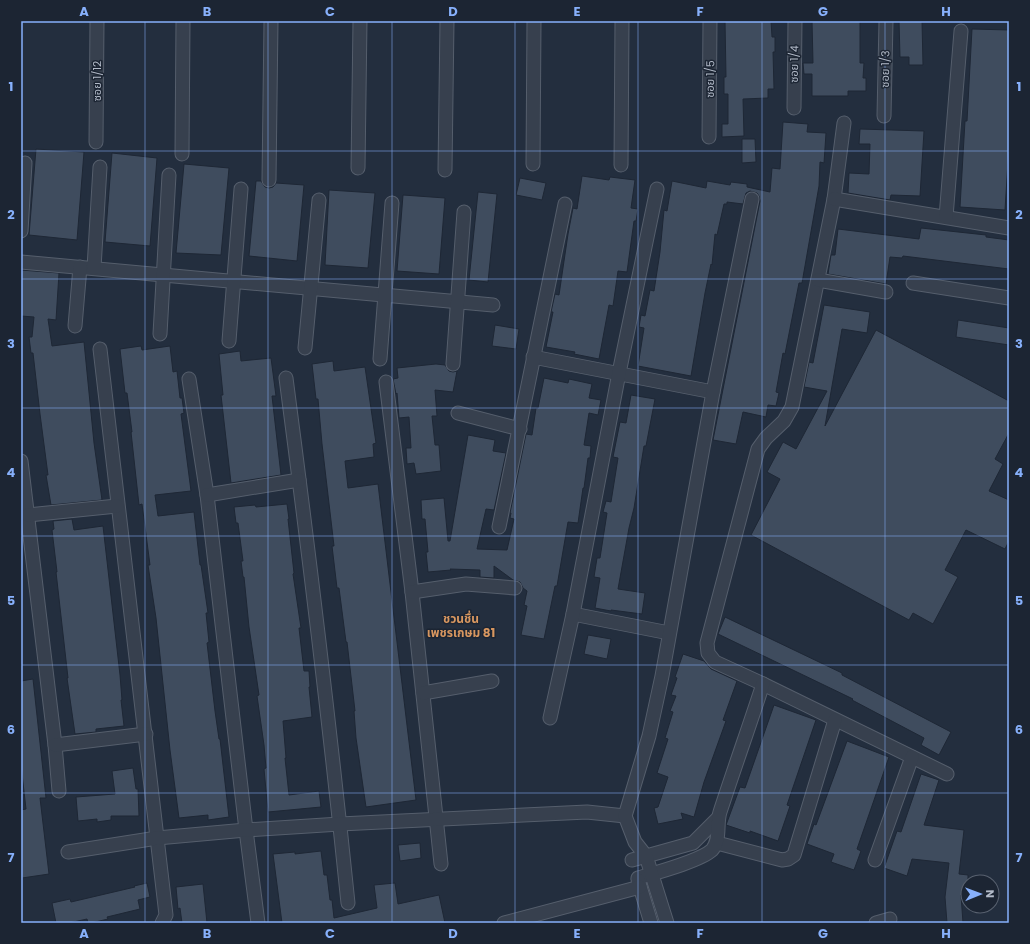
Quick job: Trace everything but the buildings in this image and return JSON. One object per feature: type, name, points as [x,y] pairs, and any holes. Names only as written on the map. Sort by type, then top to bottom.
[{"type":"street","name":"ซอย 1/12","points":[[96,142],[97,21]]},
{"type":"street","points":[[182,154],[183,21]]},
{"type":"street","points":[[269,180],[271,21]]},
{"type":"street","points":[[358,168],[360,21]]},
{"type":"street","points":[[445,170],[447,21]]},
{"type":"street","points":[[533,164],[534,21]]},
{"type":"street","points":[[621,165],[622,21]]},
{"type":"street","name":"ซอย 1/5","points":[[709,137],[710,21]]},
{"type":"street","name":"ซอย 1/4","points":[[794,108],[795,21]]},
{"type":"street","name":"ซอย 1/3","points":[[884,116],[886,21]]},
{"type":"street","points":[[946,217],[961,31]]},
{"type":"street","points":[[844,123],[834,198],[792,407],[784,421],[766,438],[758,449],[706,643],[708,653],[715,662],[947,774]]},
{"type":"street","points":[[21,231],[25,163]]},
{"type":"street","points":[[94,268],[100,167]]},
{"type":"street","points":[[160,334],[169,175]]},
{"type":"street","points":[[229,341],[241,188]]},
{"type":"street","points":[[550,718],[573,614],[619,373],[657,189]]},
{"type":"street","points":[[834,198],[1009,228]]},
{"type":"street","points":[[667,923],[646,856],[635,842],[625,816],[649,736],[713,392],[752,199]]},
{"type":"street","points":[[305,348],[312,288],[319,200]]},
{"type":"street","points":[[380,359],[392,203]]},
{"type":"street","points":[[499,527],[520,429],[564,204]]},
{"type":"street","points":[[453,364],[464,212]]},
{"type":"street","points":[[21,262],[493,305]]},
{"type":"street","points":[[75,326],[80,267]]},
{"type":"street","points":[[818,280],[886,292]]},
{"type":"street","points":[[913,283],[1009,298]]},
{"type":"street","points":[[100,349],[117,506],[146,734],[166,915],[162,923]]},
{"type":"street","points":[[533,357],[713,392]]},
{"type":"street","points":[[286,378],[340,824],[348,903]]},
{"type":"street","points":[[189,379],[207,495],[258,923]]},
{"type":"street","points":[[386,382],[412,592],[441,864]]},
{"type":"street","points":[[458,413],[520,429]]},
{"type":"street","points":[[21,461],[55,745],[59,791]]},
{"type":"street","points":[[207,495],[299,480]]},
{"type":"street","points":[[28,515],[117,506]]},
{"type":"street","points":[[412,592],[466,584],[515,588]]},
{"type":"street","points":[[573,614],[669,633]]},
{"type":"street","points":[[423,693],[492,681]]},
{"type":"street","points":[[504,923],[639,882],[652,873],[685,863],[707,854],[717,843],[718,818],[763,684]]},
{"type":"street","points":[[717,843],[782,860],[788,859],[794,855],[835,720]]},
{"type":"street","points":[[55,745],[146,734]]},
{"type":"street","points":[[875,860],[912,757]]},
{"type":"street","points":[[68,852],[157,838],[246,830],[588,812],[625,816]]},
{"type":"street","points":[[632,860],[693,843],[718,818]]},
{"type":"street","points":[[635,842],[632,860],[651,923]]},
{"type":"street","points":[[876,923],[890,919]]},
{"type":"district","name":"ชวนชื่น เพชรเกษม 81","points":[[461,625]]}]
